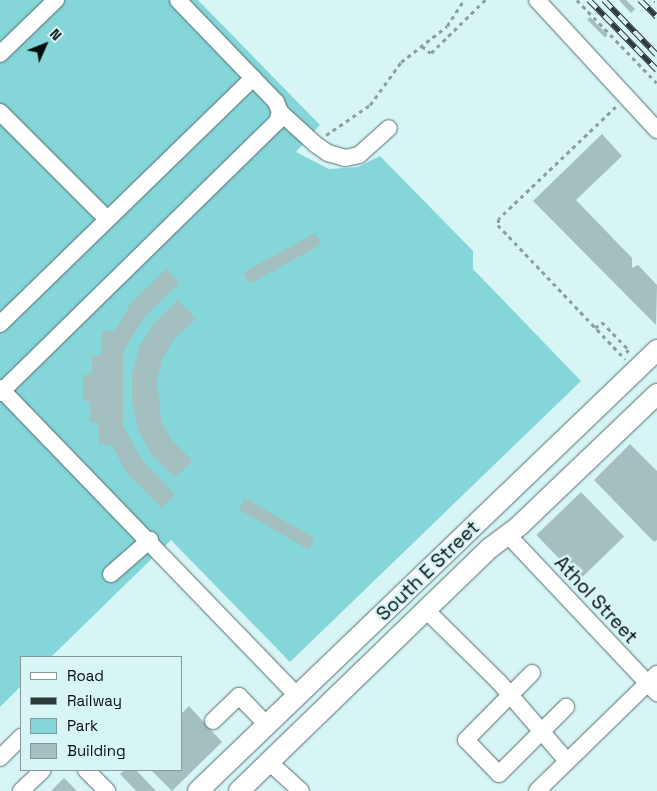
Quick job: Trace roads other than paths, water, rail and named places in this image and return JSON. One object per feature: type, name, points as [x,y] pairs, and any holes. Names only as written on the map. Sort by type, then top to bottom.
[{"type":"main road","name":"South E Street","points":[[198,791],[657,350]]},
{"type":"main road","name":"South E Street","points":[[239,791],[426,610],[657,394]]},
{"type":"street","points":[[0,54],[56,0]]},
{"type":"street","points":[[178,0],[276,102],[280,112],[315,144],[328,153],[344,158],[359,155],[389,128]]},
{"type":"street","points":[[537,0],[657,130]]},
{"type":"street","points":[[0,324],[253,78]]},
{"type":"street","points":[[0,112],[107,219]]},
{"type":"street","points":[[280,112],[276,122],[1,390],[150,540],[297,696]]},
{"type":"street","name":"Athol Street","points":[[507,534],[654,684]]},
{"type":"street","points":[[111,574],[150,540]]},
{"type":"street","points":[[426,610],[510,696],[567,761]]},
{"type":"street","points":[[532,673],[466,740],[499,774],[566,707]]},
{"type":"street","points":[[537,791],[567,761],[654,684]]},
{"type":"street","points":[[213,721],[239,696],[267,725]]},
{"type":"street","points":[[0,758],[20,738]]},
{"type":"street","points":[[269,762],[301,791]]},
{"type":"street","points":[[21,791],[42,771]]},
{"type":"street","points":[[87,771],[102,786]]},
{"type":"railway","points":[[589,0],[657,70]]},
{"type":"railway","points":[[604,0],[657,55]]},
{"type":"railway","points":[[640,0],[657,17]]}]
